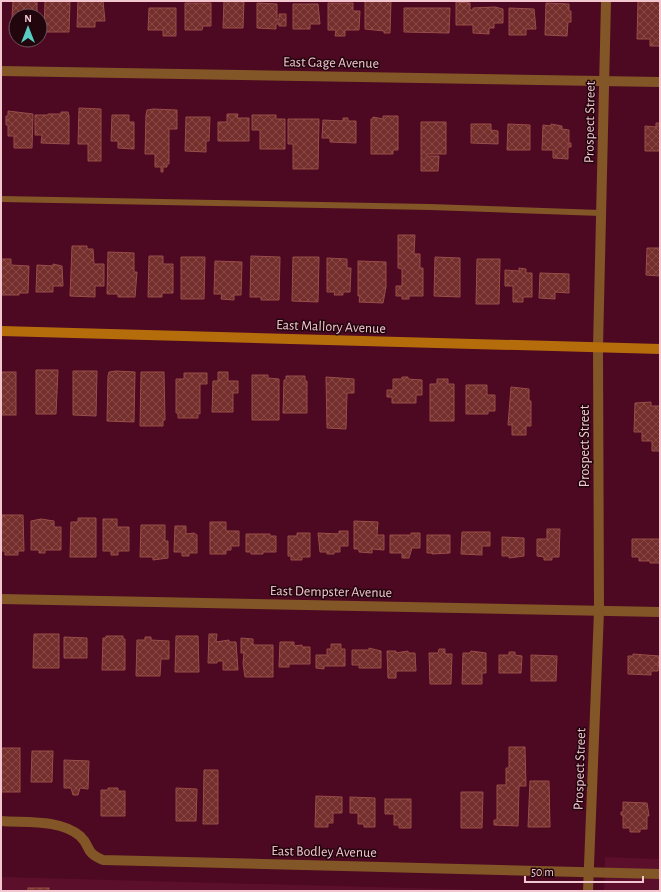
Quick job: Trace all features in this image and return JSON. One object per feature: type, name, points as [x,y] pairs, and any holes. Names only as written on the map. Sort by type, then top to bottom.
[{"type":"main road","name":"East Mallory Avenue","points":[[1,331],[660,348]]},
{"type":"street","name":"Prospect Street","points":[[588,891],[599,610],[598,347],[606,1]]},
{"type":"street","name":"East Gage Avenue","points":[[1,71],[660,82]]},
{"type":"street","name":"East Dempster Avenue","points":[[1,599],[660,612]]},
{"type":"street","name":"East Bodley Avenue","points":[[1,821],[62,825],[80,837],[90,854],[103,860],[660,874]]},
{"type":"lane","points":[[1,199],[453,208],[601,213]]},
{"type":"shaded area","points":[[605,857],[660,859],[660,891],[604,891]]},
{"type":"shaded area","points":[[1,877],[519,891],[1,891]]},
{"type":"building","points":[[13,1],[37,1],[37,8],[13,8]]},
{"type":"building","points":[[45,1],[70,1],[69,32],[48,32],[48,8],[45,8]]},
{"type":"building","points":[[78,1],[103,1],[105,21],[95,21],[95,27],[77,27]]},
{"type":"building","points":[[224,1],[244,1],[243,28],[223,28]]},
{"type":"building","points":[[365,1],[391,1],[390,33],[365,29]]},
{"type":"building","points":[[638,1],[659,1],[660,3],[660,46],[650,46],[650,39],[637,39]]},
{"type":"building","points":[[456,2],[470,3],[470,10],[473,10],[473,8],[495,7],[503,9],[503,23],[494,23],[494,28],[489,28],[489,34],[473,33],[473,25],[456,25]]},
{"type":"building","points":[[185,3],[211,3],[211,26],[203,26],[202,30],[185,30]]},
{"type":"building","points":[[257,3],[277,4],[277,19],[279,20],[279,14],[286,14],[286,26],[279,26],[279,24],[276,24],[276,29],[257,28]]},
{"type":"building","points":[[328,3],[353,3],[353,11],[360,11],[359,30],[345,30],[345,36],[335,36],[336,30],[328,30]]},
{"type":"building","points":[[546,3],[569,4],[569,11],[571,11],[571,22],[568,22],[567,36],[545,35]]},
{"type":"building","points":[[293,4],[318,4],[320,24],[310,24],[310,29],[293,29]]},
{"type":"building","points":[[149,8],[176,8],[176,36],[163,36],[163,30],[148,30]]},
{"type":"building","points":[[404,8],[450,8],[449,33],[404,32]]},
{"type":"building","points":[[509,8],[534,9],[536,29],[526,29],[526,35],[509,35]]},
{"type":"building","points":[[79,108],[101,109],[101,161],[88,161],[88,144],[78,144]]},
{"type":"building","points":[[147,110],[177,110],[177,129],[169,129],[169,164],[167,164],[167,167],[163,167],[163,172],[161,172],[161,167],[155,167],[155,154],[145,154],[146,115]]},
{"type":"building","points":[[8,111],[33,114],[32,148],[14,148],[14,136],[8,136],[8,125],[6,125],[6,116],[8,116]]},
{"type":"building","points":[[61,112],[68,112],[69,116],[69,144],[41,143],[42,135],[35,135],[35,115],[61,114]]},
{"type":"building","points":[[227,114],[238,114],[237,118],[249,118],[249,141],[218,141],[218,122],[227,122]]},
{"type":"building","points":[[112,115],[129,115],[129,122],[134,122],[134,149],[118,148],[118,141],[111,141]]},
{"type":"building","points":[[252,115],[276,115],[276,119],[285,119],[285,149],[260,149],[260,130],[252,130]]},
{"type":"building","points":[[383,116],[398,116],[398,150],[393,150],[393,154],[371,154],[371,119],[373,119],[373,117],[383,119]]},
{"type":"building","points":[[186,117],[210,117],[209,141],[206,141],[206,152],[185,151]]},
{"type":"building","points":[[343,118],[348,118],[348,121],[356,121],[356,143],[330,142],[330,138],[322,138],[323,120],[343,121]]},
{"type":"building","points":[[288,119],[319,119],[318,169],[293,169],[293,144],[288,144]]},
{"type":"building","points":[[421,122],[446,122],[446,154],[427,154],[427,156],[439,156],[438,171],[421,171]]},
{"type":"building","points":[[656,123],[660,123],[660,151],[645,151],[645,126],[656,127]]},
{"type":"building","points":[[471,124],[491,124],[491,130],[498,131],[498,144],[471,143]]},
{"type":"building","points":[[508,124],[530,125],[530,150],[507,150]]},
{"type":"building","points":[[551,124],[562,126],[562,129],[569,130],[569,143],[571,143],[571,147],[568,147],[568,159],[553,158],[553,150],[542,150],[543,125],[551,126]]},
{"type":"building","points":[[398,235],[415,235],[414,254],[420,254],[420,268],[423,268],[423,296],[409,296],[409,299],[402,299],[402,296],[396,296],[396,286],[402,286],[402,269],[398,268]]},
{"type":"building","points":[[72,246],[87,246],[87,249],[93,249],[94,264],[104,264],[104,286],[95,286],[95,297],[70,296]]},
{"type":"building","points":[[647,248],[660,248],[660,276],[646,275]]},
{"type":"building","points":[[108,252],[134,253],[134,272],[137,272],[135,297],[118,297],[118,294],[107,294]]},
{"type":"building","points":[[149,256],[163,256],[163,264],[173,264],[173,293],[162,293],[162,297],[148,297]]},
{"type":"building","points":[[251,256],[280,257],[279,300],[261,300],[261,297],[250,297]]},
{"type":"building","points":[[181,257],[205,257],[204,299],[181,299]]},
{"type":"building","points":[[293,257],[319,257],[318,302],[292,301]]},
{"type":"building","points":[[435,257],[460,258],[460,297],[434,296]]},
{"type":"building","points":[[327,258],[347,259],[347,268],[351,268],[350,292],[343,292],[343,295],[334,295],[335,292],[327,292]]},
{"type":"building","points":[[1,259],[11,259],[11,265],[29,266],[28,293],[19,293],[19,295],[1,295]]},
{"type":"building","points":[[477,259],[500,259],[499,304],[476,304]]},
{"type":"building","points":[[215,261],[242,262],[241,295],[234,295],[234,300],[221,299],[222,294],[214,294]]},
{"type":"building","points":[[358,261],[386,262],[386,287],[383,303],[359,302]]},
{"type":"building","points":[[53,264],[62,266],[63,286],[53,286],[53,292],[36,292],[37,265],[53,266]]},
{"type":"building","points":[[519,268],[526,269],[526,273],[532,273],[532,297],[523,297],[523,302],[513,302],[513,286],[505,286],[505,270],[519,271]]},
{"type":"building","points":[[540,273],[569,274],[569,293],[555,292],[555,299],[539,298]]},
{"type":"building","points":[[36,370],[58,370],[56,414],[36,414]]},
{"type":"building","points":[[73,371],[97,371],[96,416],[73,415]]},
{"type":"building","points":[[1,372],[16,372],[16,415],[1,415]]},
{"type":"building","points":[[109,372],[135,372],[134,422],[107,421],[108,376]]},
{"type":"building","points":[[141,372],[164,372],[165,420],[163,420],[163,426],[140,426]]},
{"type":"building","points":[[218,372],[228,372],[228,381],[238,381],[238,393],[233,393],[233,412],[212,412],[213,381],[218,381]]},
{"type":"building","points":[[184,373],[207,373],[207,384],[200,384],[200,414],[198,413],[198,418],[178,418],[178,413],[176,413],[176,379],[184,379]]},
{"type":"building","points":[[252,375],[268,375],[268,378],[279,379],[279,420],[252,420]]},
{"type":"building","points":[[286,376],[305,376],[305,381],[307,381],[307,413],[283,413],[284,380],[286,380]]},
{"type":"building","points":[[326,377],[354,379],[354,393],[347,393],[346,429],[327,428]]},
{"type":"building","points":[[402,377],[422,380],[422,395],[416,395],[416,403],[392,403],[392,397],[387,397],[387,390],[393,390],[393,379],[402,379]]},
{"type":"building","points":[[437,379],[448,379],[448,384],[454,384],[454,421],[430,421],[430,384],[437,384]]},
{"type":"building","points":[[466,385],[487,385],[487,395],[495,395],[495,411],[488,411],[488,414],[466,414]]},
{"type":"building","points":[[511,387],[529,389],[529,401],[531,401],[531,426],[526,426],[526,435],[512,435],[512,425],[508,425]]},
{"type":"building","points":[[651,402],[651,406],[660,406],[660,451],[652,451],[652,441],[642,441],[642,432],[634,432],[635,403]]},
{"type":"building","points":[[2,515],[23,515],[24,551],[18,551],[18,555],[5,555],[5,551],[1,551]]},
{"type":"building","points":[[78,518],[96,518],[96,557],[70,557],[71,522],[78,522]]},
{"type":"building","points":[[41,519],[54,521],[54,527],[61,527],[61,550],[45,550],[45,553],[39,553],[39,550],[31,550],[31,521]]},
{"type":"building","points":[[103,519],[117,519],[117,527],[129,527],[129,551],[118,551],[118,555],[111,555],[111,551],[103,551]]},
{"type":"building","points":[[354,521],[378,522],[377,535],[384,535],[384,550],[372,549],[372,553],[359,552],[359,549],[354,549]]},
{"type":"building","points":[[210,522],[226,522],[226,531],[239,531],[239,546],[231,546],[231,550],[226,550],[226,554],[210,554]]},
{"type":"building","points":[[141,525],[165,525],[165,541],[168,541],[168,558],[153,560],[153,557],[140,557]]},
{"type":"building","points":[[175,526],[186,526],[186,534],[194,533],[197,535],[197,553],[189,553],[189,556],[182,556],[182,552],[174,552]]},
{"type":"building","points":[[547,529],[560,529],[559,557],[552,557],[552,560],[544,560],[544,557],[537,556],[537,539],[547,539]]},
{"type":"building","points":[[339,531],[348,531],[348,546],[340,546],[340,552],[334,552],[334,554],[320,552],[318,533],[339,534]]},
{"type":"building","points":[[462,532],[490,532],[490,546],[482,546],[482,555],[461,554]]},
{"type":"building","points":[[297,533],[310,533],[310,557],[302,557],[302,560],[291,560],[291,556],[288,556],[288,536],[297,536]]},
{"type":"building","points":[[411,533],[420,533],[420,548],[412,548],[409,558],[402,558],[402,553],[390,553],[390,535],[411,535]]},
{"type":"building","points":[[246,534],[270,534],[270,536],[276,536],[276,552],[251,554],[251,552],[246,552]]},
{"type":"building","points":[[427,535],[450,535],[450,553],[427,553]]},
{"type":"building","points":[[502,537],[524,538],[524,556],[509,558],[509,556],[502,556]]},
{"type":"building","points":[[632,539],[660,539],[660,563],[639,561],[639,557],[632,557]]},
{"type":"building","points":[[34,634],[59,634],[59,668],[33,668]]},
{"type":"building","points":[[209,634],[217,634],[216,642],[229,640],[229,642],[236,642],[238,670],[223,670],[223,661],[208,663]]},
{"type":"building","points":[[106,636],[123,636],[123,639],[125,639],[125,670],[102,670],[103,638],[106,638]]},
{"type":"building","points":[[176,636],[198,636],[199,672],[175,672]]},
{"type":"building","points":[[64,637],[87,638],[87,658],[64,658]]},
{"type":"building","points":[[145,637],[151,637],[151,640],[169,641],[169,659],[161,659],[160,676],[136,676],[137,640],[145,640]]},
{"type":"building","points":[[241,638],[253,639],[253,645],[273,645],[273,677],[245,677],[243,663],[244,653],[241,653]]},
{"type":"building","points":[[280,642],[294,642],[294,646],[302,645],[302,647],[310,647],[310,664],[289,664],[289,667],[279,667]]},
{"type":"building","points":[[331,644],[341,644],[341,649],[345,649],[345,666],[324,666],[324,669],[316,668],[316,655],[327,655],[327,649],[331,649]]},
{"type":"building","points":[[369,648],[381,651],[381,668],[359,668],[359,665],[352,665],[352,650],[369,650]]},
{"type":"building","points":[[439,649],[445,649],[445,654],[452,654],[451,684],[430,684],[429,653],[438,653]]},
{"type":"building","points":[[387,651],[396,651],[396,653],[408,651],[408,653],[415,653],[416,671],[396,671],[396,678],[388,678]]},
{"type":"building","points":[[471,651],[486,653],[486,673],[482,673],[482,684],[462,684],[463,653],[470,653]]},
{"type":"building","points":[[509,652],[515,652],[515,655],[522,656],[521,673],[499,673],[499,655],[509,655]]},
{"type":"building","points":[[633,654],[659,656],[658,671],[651,671],[651,675],[628,674],[628,656],[633,656]]},
{"type":"building","points":[[531,655],[557,656],[556,681],[531,681]]},
{"type":"building","points":[[509,747],[525,747],[526,786],[519,786],[518,826],[494,825],[494,820],[497,820],[497,785],[506,785],[506,768],[509,768]]},
{"type":"building","points":[[1,748],[20,748],[20,792],[1,792]]},
{"type":"building","points":[[32,751],[53,751],[52,782],[31,782]]},
{"type":"building","points":[[64,760],[89,761],[88,789],[80,788],[78,795],[73,795],[71,788],[64,788]]},
{"type":"building","points":[[204,770],[218,770],[218,824],[203,824]]},
{"type":"building","points":[[530,781],[549,781],[550,827],[528,827]]},
{"type":"building","points":[[108,788],[118,788],[118,791],[125,791],[125,816],[101,816],[101,790],[108,790]]},
{"type":"building","points":[[176,788],[197,789],[196,821],[176,821]]},
{"type":"building","points":[[461,792],[483,792],[482,828],[461,828]]},
{"type":"building","points":[[316,796],[342,797],[342,813],[333,813],[333,823],[328,823],[328,827],[315,827]]},
{"type":"building","points":[[350,797],[375,798],[375,827],[364,827],[364,824],[358,824],[358,813],[350,813]]},
{"type":"building","points":[[385,799],[411,799],[411,828],[399,828],[399,825],[394,825],[394,814],[385,814]]},
{"type":"building","points":[[623,802],[647,803],[649,816],[647,816],[647,829],[640,829],[640,832],[630,832],[630,828],[623,828],[623,815],[621,815],[621,812],[623,812]]},
{"type":"building","points":[[28,888],[49,888],[49,891],[28,891]]}]
